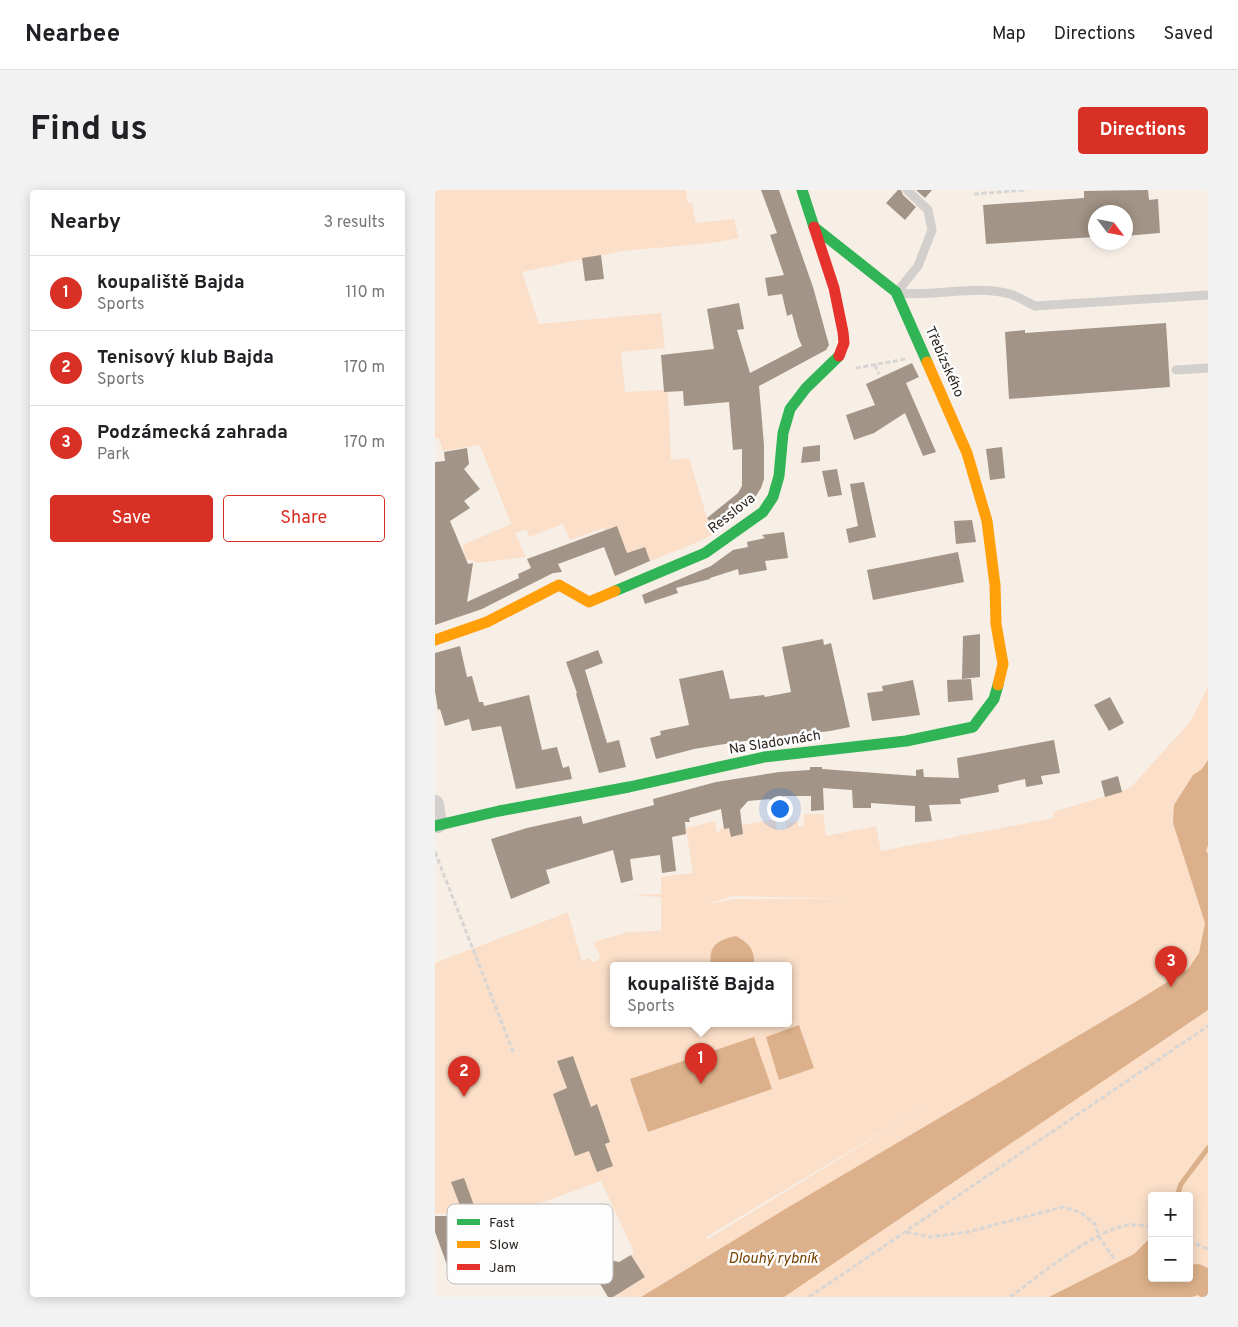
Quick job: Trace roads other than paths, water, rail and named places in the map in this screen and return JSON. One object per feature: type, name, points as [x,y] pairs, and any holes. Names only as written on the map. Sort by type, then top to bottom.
[{"type":"street","points":[[802,190],[814,227]]},
{"type":"street","name":"Třebízského","points":[[814,227],[897,292],[967,453],[987,521],[995,585]]},
{"type":"street","name":"Resslova","points":[[435,640],[487,622],[559,585],[589,602],[705,552],[763,512],[773,497],[779,476],[783,433],[789,409],[806,388],[838,358],[844,343],[834,288],[814,227]]},
{"type":"street","name":"Na Sladovnách","points":[[437,825],[629,787],[764,757],[906,741],[973,727],[995,699],[1003,664],[996,624],[995,585]]},
{"type":"street","points":[[435,804],[437,825]]},
{"type":"lane","points":[[897,292],[918,266],[932,230],[928,210],[907,190]]},
{"type":"lane","points":[[897,292],[937,293],[985,290],[1011,295],[1035,306],[1208,295]]},
{"type":"lane","points":[[1177,370],[1208,368]]},
{"type":"water","name":"Dlouhý rybník","points":[[1208,760],[1208,846],[1206,850],[1208,854],[1208,1010],[784,1297],[641,1297],[1188,969],[1199,953],[1205,923],[1173,823],[1174,805],[1193,775],[1202,769]]},
{"type":"water","points":[[736,936],[744,941],[752,951],[754,962],[711,962],[713,948],[725,939]]},
{"type":"water","points":[[799,1025],[814,1068],[779,1080],[766,1037]]},
{"type":"water","points":[[754,1037],[772,1089],[648,1132],[630,1079]]},
{"type":"water","points":[[1148,1240],[1148,1282],[1193,1282],[1193,1265],[1199,1264],[1208,1268],[1208,1297],[1198,1295],[1192,1297],[1049,1297],[1134,1254]]},
{"type":"waterway","points":[[1178,1192],[1181,1184],[1208,1148]]},
{"type":"place","name":"Podzámecká zahrada","points":[[1171,987]]},
{"type":"place","name":"koupaliště Bajda","points":[[701,1084]]},
{"type":"place","name":"Tenisový klub Bajda","points":[[464,1097]]}]
